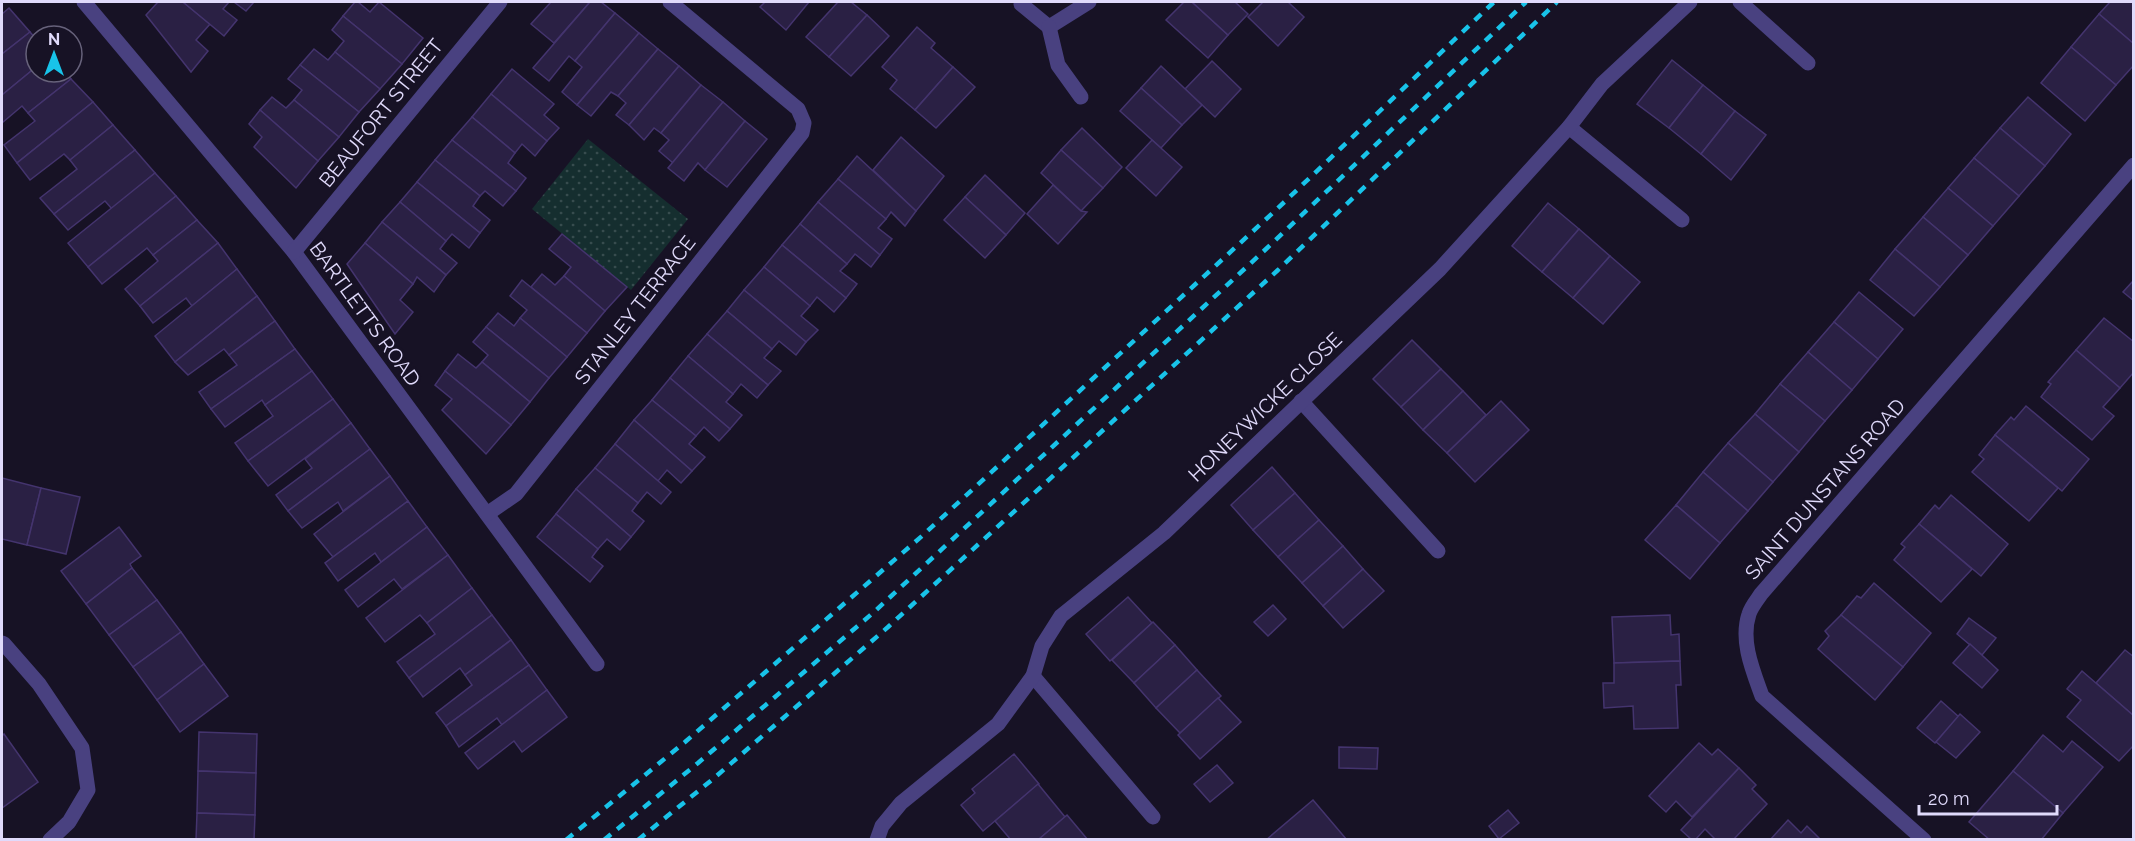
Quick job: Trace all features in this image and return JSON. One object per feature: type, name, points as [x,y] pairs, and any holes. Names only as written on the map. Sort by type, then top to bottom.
[{"type":"street","name":"BARTLETTS ROAD","points":[[87,2],[294,252],[597,664]]},
{"type":"street","name":"BEAUFORT STREET","points":[[294,252],[500,2]]},
{"type":"street","name":"STANLEY TERRACE","points":[[487,514],[516,494],[802,133],[804,123],[798,109],[670,2]]},
{"type":"street","points":[[1049,27],[1089,2]]},
{"type":"street","name":"HONEYWICKE CLOSE","points":[[877,840],[882,826],[900,803],[999,724],[1033,676],[1041,646],[1061,616],[1164,533],[1300,400],[1440,269],[1569,127],[1602,84],[1690,2]]},
{"type":"street","points":[[1740,2],[1808,63]]},
{"type":"street","points":[[1021,4],[1049,27],[1058,65],[1081,97]]},
{"type":"street","points":[[1569,127],[1682,220]]},
{"type":"street","name":"SAINT DUNSTANS ROAD","points":[[1924,840],[1762,696],[1752,669],[1746,639],[1749,613],[1761,594],[2133,165]]},
{"type":"street","points":[[1300,400],[1438,551]]},
{"type":"street","points":[[2,643],[39,684],[82,748],[88,790],[69,822],[50,840]]},
{"type":"street","points":[[1033,676],[1153,817]]},
{"type":"green space","points":[[588,139],[688,219],[631,290],[532,209]]},
{"type":"building","points":[[158,2],[183,2],[210,24],[196,40],[208,51],[191,72],[146,15]]},
{"type":"building","points":[[183,2],[229,2],[223,9],[237,20],[224,36]]},
{"type":"building","points":[[234,2],[254,2],[246,11]]},
{"type":"building","points":[[355,2],[370,12],[379,2],[423,38],[402,64],[343,16]]},
{"type":"building","points":[[551,2],[590,2],[554,43],[531,24]]},
{"type":"building","points":[[590,2],[601,2],[615,13],[575,61],[569,56],[549,81],[533,68]]},
{"type":"building","points":[[765,2],[809,2],[786,30],[760,7]]},
{"type":"building","points":[[838,2],[851,2],[867,15],[829,57],[806,37]]},
{"type":"building","points":[[1184,2],[1192,2],[1228,35],[1208,58],[1166,20]]},
{"type":"building","points":[[1192,2],[1235,2],[1248,14],[1228,35]]},
{"type":"building","points":[[1263,2],[1288,2],[1304,17],[1278,46],[1248,17]]},
{"type":"building","points":[[2110,2],[2134,2],[2134,44],[2099,14]]},
{"type":"building","points":[[9,8],[24,25],[24,37],[2,54],[2,14]]},
{"type":"building","points":[[615,13],[639,33],[577,105],[562,92],[582,67],[575,61]]},
{"type":"building","points":[[2099,14],[2134,44],[2134,65],[2116,85],[2071,47]]},
{"type":"building","points":[[867,15],[889,36],[851,76],[829,57]]},
{"type":"building","points":[[343,16],[402,64],[380,89],[335,52],[344,41],[332,30]]},
{"type":"building","points":[[917,27],[935,43],[931,48],[953,67],[915,110],[890,89],[897,80],[882,67]]},
{"type":"building","points":[[639,33],[658,49],[618,96],[611,92],[591,116],[577,105]]},
{"type":"building","points":[[24,37],[24,77],[2,95],[2,54]]},
{"type":"building","points":[[2071,47],[2116,85],[2085,121],[2041,83]]},
{"type":"building","points":[[314,49],[328,60],[335,52],[380,89],[359,112],[300,65]]},
{"type":"building","points":[[658,49],[679,66],[629,125],[616,115],[626,103],[618,96]]},
{"type":"building","points":[[1672,60],[1703,85],[1669,128],[1637,104]]},
{"type":"building","points":[[1212,61],[1241,89],[1215,117],[1185,89]]},
{"type":"building","points":[[300,65],[359,112],[339,137],[294,100],[302,90],[288,79]]},
{"type":"building","points":[[679,66],[701,85],[661,133],[654,128],[644,140],[629,125]]},
{"type":"building","points":[[1161,66],[1202,105],[1182,125],[1141,88]]},
{"type":"building","points":[[953,67],[975,87],[936,128],[915,110]]},
{"type":"building","points":[[512,69],[554,104],[544,115],[559,128],[547,141],[491,94]]},
{"type":"building","points":[[24,77],[24,84],[65,84],[28,113],[22,106],[2,123],[2,95]]},
{"type":"building","points":[[65,84],[76,84],[93,102],[17,163],[4,145],[35,121],[28,113]]},
{"type":"building","points":[[701,85],[723,102],[673,163],[659,151],[669,140],[661,133]]},
{"type":"building","points":[[1703,85],[1735,111],[1701,154],[1669,128]]},
{"type":"building","points":[[1141,88],[1182,125],[1161,148],[1120,111]]},
{"type":"building","points":[[491,94],[547,141],[535,156],[522,144],[515,153],[472,117]]},
{"type":"building","points":[[272,97],[286,108],[294,100],[339,137],[318,161],[260,110]]},
{"type":"building","points":[[2028,97],[2071,134],[2045,166],[2000,128]]},
{"type":"building","points":[[93,102],[113,125],[70,160],[64,154],[30,180],[17,163]]},
{"type":"building","points":[[723,102],[745,121],[705,170],[698,163],[684,181],[668,168]]},
{"type":"building","points":[[260,110],[318,161],[296,188],[254,147],[262,137],[249,124]]},
{"type":"building","points":[[1735,111],[1766,135],[1731,180],[1701,154]]},
{"type":"building","points":[[472,117],[515,153],[508,163],[526,178],[516,191],[452,140]]},
{"type":"building","points":[[745,121],[767,139],[727,187],[705,170]]},
{"type":"building","points":[[113,125],[135,150],[54,214],[40,198],[77,169],[70,160]]},
{"type":"building","points":[[1082,128],[1122,167],[1103,188],[1061,150]]},
{"type":"building","points":[[2000,128],[2045,166],[2019,196],[1974,158]]},
{"type":"building","points":[[901,137],[944,176],[916,211],[873,170]]},
{"type":"building","points":[[452,140],[516,191],[503,206],[485,191],[480,196],[435,160]]},
{"type":"building","points":[[1152,140],[1182,167],[1156,196],[1126,168]]},
{"type":"building","points":[[135,150],[155,173],[112,209],[105,201],[68,230],[54,214]]},
{"type":"building","points":[[1061,150],[1103,188],[1081,211],[1041,173]]},
{"type":"building","points":[[857,156],[916,211],[905,226],[891,212],[886,219],[838,179]]},
{"type":"building","points":[[1974,158],[2019,196],[1993,226],[1948,188]]},
{"type":"building","points":[[435,160],[480,196],[473,206],[490,220],[480,233],[417,182]]},
{"type":"building","points":[[155,173],[176,196],[88,267],[68,243]]},
{"type":"building","points":[[985,175],[1025,213],[1006,235],[965,197]]},
{"type":"building","points":[[838,179],[886,219],[878,228],[892,239],[880,255],[818,202]]},
{"type":"building","points":[[417,182],[480,233],[469,248],[452,234],[446,241],[400,202]]},
{"type":"building","points":[[1053,185],[1081,211],[1087,212],[1058,244],[1027,214]]},
{"type":"building","points":[[1948,188],[1993,226],[1968,255],[1923,217]]},
{"type":"building","points":[[176,196],[197,220],[153,255],[147,248],[102,284],[88,267]]},
{"type":"building","points":[[965,197],[1006,235],[985,258],[944,220]]},
{"type":"building","points":[[400,202],[446,241],[440,249],[457,263],[446,275],[382,222]]},
{"type":"building","points":[[818,202],[880,255],[871,267],[855,254],[847,264],[800,224]]},
{"type":"building","points":[[1548,203],[1579,229],[1542,272],[1512,246]]},
{"type":"building","points":[[1923,217],[1968,255],[1940,287],[1895,249]]},
{"type":"building","points":[[197,220],[218,243],[140,306],[125,289],[158,261],[153,255]]},
{"type":"building","points":[[382,222],[446,275],[434,292],[417,277],[413,284],[365,243]]},
{"type":"building","points":[[800,224],[847,264],[840,271],[857,284],[846,298],[782,245]]},
{"type":"building","points":[[1579,229],[1610,256],[1573,298],[1542,272]]},
{"type":"building","points":[[562,234],[627,287],[605,311],[564,276],[571,267],[549,249]]},
{"type":"building","points":[[218,243],[237,269],[192,306],[186,298],[153,323],[140,306]]},
{"type":"building","points":[[365,243],[413,284],[400,300],[413,312],[395,334],[347,264]]},
{"type":"building","points":[[782,245],[846,298],[834,312],[817,297],[810,306],[764,267]]},
{"type":"building","points":[[1895,249],[1940,287],[1914,316],[1870,280]]},
{"type":"building","points":[[1610,256],[1640,282],[1603,324],[1573,298]]},
{"type":"building","points":[[764,267],[810,306],[801,316],[818,330],[806,342],[744,290]]},
{"type":"building","points":[[237,269],[257,296],[175,362],[155,336]]},
{"type":"building","points":[[542,274],[555,285],[564,276],[605,311],[587,333],[531,287]]},
{"type":"building","points":[[522,280],[587,333],[567,357],[520,318],[527,310],[510,296]]},
{"type":"building","points":[[2134,280],[2134,301],[2123,292]]},
{"type":"building","points":[[744,290],[806,342],[796,355],[779,341],[772,349],[727,311]]},
{"type":"building","points":[[1859,292],[1903,329],[1878,359],[1834,322]]},
{"type":"building","points":[[257,296],[275,321],[229,355],[224,349],[188,375],[175,362]]},
{"type":"building","points":[[727,311],[772,349],[764,358],[781,371],[768,385],[707,334]]},
{"type":"building","points":[[498,313],[514,326],[520,318],[567,357],[549,378],[486,327]]},
{"type":"building","points":[[2104,318],[2134,342],[2134,372],[2120,388],[2076,350]]},
{"type":"building","points":[[275,321],[295,349],[211,409],[199,392],[237,365],[229,355]]},
{"type":"building","points":[[1834,322],[1878,359],[1852,390],[1808,352]]},
{"type":"building","points":[[486,327],[549,378],[530,402],[482,362],[488,355],[473,342]]},
{"type":"building","points":[[707,334],[768,385],[757,398],[741,384],[733,394],[688,356]]},
{"type":"building","points":[[1412,340],[1441,369],[1401,407],[1373,379]]},
{"type":"building","points":[[295,349],[312,371],[265,405],[262,400],[225,427],[211,409]]},
{"type":"building","points":[[2076,350],[2120,388],[2103,407],[2114,416],[2092,440],[2041,397],[2051,384],[2048,382]]},
{"type":"building","points":[[1808,352],[1852,390],[1825,421],[1780,384]]},
{"type":"building","points":[[458,354],[476,368],[482,362],[530,402],[511,425],[445,371]]},
{"type":"building","points":[[688,356],[733,394],[726,402],[742,415],[730,429],[670,378]]},
{"type":"building","points":[[1441,369],[1463,391],[1423,430],[1401,407]]},
{"type":"building","points":[[312,371],[333,399],[248,461],[235,443],[273,416],[265,405]]},
{"type":"building","points":[[445,371],[511,425],[486,454],[442,410],[452,399],[435,385]]},
{"type":"building","points":[[670,378],[730,429],[719,441],[704,427],[696,436],[652,400]]},
{"type":"building","points":[[1780,384],[1825,421],[1799,452],[1755,414]]},
{"type":"building","points":[[1463,391],[1486,415],[1447,453],[1423,430]]},
{"type":"building","points":[[333,399],[351,423],[268,486],[248,461]]},
{"type":"building","points":[[652,400],[696,436],[689,444],[705,457],[692,471],[634,420]]},
{"type":"building","points":[[1501,401],[1529,430],[1475,482],[1447,453]]},
{"type":"building","points":[[2026,406],[2089,459],[2062,491],[1995,435],[2011,417],[2014,420]]},
{"type":"building","points":[[1755,414],[1799,452],[1773,482],[1728,443]]},
{"type":"building","points":[[634,420],[692,471],[681,483],[667,470],[658,481],[615,444]]},
{"type":"building","points":[[351,423],[370,449],[288,511],[276,495],[312,468],[305,459]]},
{"type":"building","points":[[1995,435],[2058,488],[2029,521],[1972,472],[1984,459],[1979,455]]},
{"type":"building","points":[[1728,443],[1773,482],[1748,511],[1703,472]]},
{"type":"building","points":[[615,444],[671,492],[661,504],[647,492],[638,503],[595,468]]},
{"type":"building","points":[[370,449],[390,476],[343,511],[338,502],[302,528],[288,511]]},
{"type":"building","points":[[1272,467],[1295,493],[1253,530],[1231,505]]},
{"type":"building","points":[[595,468],[638,503],[632,511],[644,521],[631,537],[576,489]]},
{"type":"building","points":[[1703,472],[1748,511],[1720,543],[1676,505]]},
{"type":"building","points":[[390,476],[408,501],[333,557],[314,534]]},
{"type":"building","points":[[2,478],[41,488],[27,545],[2,539]]},
{"type":"building","points":[[41,488],[80,497],[66,554],[27,545]]},
{"type":"building","points":[[576,489],[631,537],[620,550],[607,539],[598,549],[556,514]]},
{"type":"building","points":[[1295,493],[1319,520],[1278,557],[1253,530]]},
{"type":"building","points":[[1951,495],[2008,544],[1981,576],[1919,524],[1935,505],[1939,509]]},
{"type":"building","points":[[408,501],[427,527],[381,562],[375,553],[338,581],[325,563]]},
{"type":"building","points":[[1676,505],[1720,543],[1690,579],[1645,540]]},
{"type":"building","points":[[556,514],[598,549],[592,557],[603,566],[590,582],[537,537]]},
{"type":"building","points":[[1319,520],[1343,546],[1302,583],[1278,557]]},
{"type":"building","points":[[1919,524],[1972,569],[1941,602],[1894,560],[1905,547],[1901,544]]},
{"type":"building","points":[[119,527],[141,556],[130,564],[132,568],[86,604],[61,571]]},
{"type":"building","points":[[427,527],[448,555],[402,589],[394,579],[358,607],[345,590]]},
{"type":"building","points":[[1343,546],[1363,569],[1323,606],[1302,583]]},
{"type":"building","points":[[448,555],[472,588],[427,623],[420,615],[385,642],[366,618]]},
{"type":"building","points":[[132,568],[157,600],[109,635],[86,604]]},
{"type":"building","points":[[1363,569],[1384,591],[1343,628],[1323,606]]},
{"type":"building","points":[[1874,583],[1931,633],[1903,667],[1841,615],[1857,596],[1861,598]]},
{"type":"building","points":[[472,588],[492,615],[409,678],[397,662],[435,634],[427,623]]},
{"type":"building","points":[[1128,597],[1152,623],[1110,661],[1086,634]]},
{"type":"building","points":[[157,600],[181,632],[133,667],[109,635]]},
{"type":"building","points":[[1273,605],[1286,619],[1268,636],[1254,622]]},
{"type":"building","points":[[492,615],[511,640],[465,675],[460,668],[423,697],[409,678]]},
{"type":"building","points":[[1670,615],[1671,635],[1679,634],[1680,661],[1614,663],[1612,617]]},
{"type":"building","points":[[1841,615],[1903,667],[1875,700],[1818,649],[1829,636],[1825,631]]},
{"type":"building","points":[[1969,618],[1996,638],[1982,655],[1957,634]]},
{"type":"building","points":[[1153,622],[1175,645],[1134,683],[1112,660]]},
{"type":"building","points":[[181,632],[204,664],[157,700],[133,667]]},
{"type":"building","points":[[511,640],[529,665],[446,726],[436,713],[472,685],[465,675]]},
{"type":"building","points":[[1970,644],[1998,670],[1982,688],[1953,663]]},
{"type":"building","points":[[1175,645],[1197,670],[1156,708],[1134,683]]},
{"type":"building","points":[[2125,650],[2134,657],[2134,716],[2096,683]]},
{"type":"building","points":[[1680,661],[1681,685],[1676,685],[1678,728],[1634,729],[1633,706],[1604,708],[1603,683],[1614,683],[1614,663]]},
{"type":"building","points":[[204,664],[228,696],[180,732],[157,700]]},
{"type":"building","points":[[529,665],[547,690],[502,725],[497,718],[459,747],[446,726]]},
{"type":"building","points":[[1197,670],[1221,696],[1180,733],[1156,708]]},
{"type":"building","points":[[2082,671],[2134,716],[2134,745],[2119,761],[2067,717],[2081,700],[2067,689]]},
{"type":"building","points":[[547,690],[567,717],[522,752],[514,741],[478,769],[465,753]]},
{"type":"building","points":[[1218,698],[1241,722],[1200,759],[1178,735]]},
{"type":"building","points":[[1941,701],[1959,717],[1935,743],[1917,728]]},
{"type":"building","points":[[1960,714],[1980,732],[1956,758],[1936,742]]},
{"type":"building","points":[[199,732],[257,734],[256,773],[198,771]]},
{"type":"building","points":[[4,734],[38,782],[2,808],[2,736]]},
{"type":"building","points":[[2043,735],[2063,752],[2072,741],[2103,767],[2063,813],[2013,771]]},
{"type":"building","points":[[1699,743],[1712,755],[1718,749],[1739,768],[1692,817],[1676,801],[1666,812],[1649,796]]},
{"type":"building","points":[[1339,747],[1378,748],[1377,769],[1339,768]]},
{"type":"building","points":[[1014,754],[1039,784],[983,831],[961,805],[975,793],[972,789]]},
{"type":"building","points":[[1217,765],[1233,783],[1210,802],[1194,784]]},
{"type":"building","points":[[1739,768],[1756,785],[1752,789],[1767,804],[1733,840],[1716,840],[1705,829],[1695,840],[1692,840],[1681,830]]},
{"type":"building","points":[[198,771],[256,773],[255,815],[197,813]]},
{"type":"building","points":[[2013,771],[2063,813],[2041,840],[1990,840],[1969,822]]},
{"type":"building","points":[[1038,784],[1065,817],[1038,840],[1011,840],[995,821]]},
{"type":"building","points":[[1313,800],[1347,840],[1266,840]]},
{"type":"building","points":[[1508,810],[1519,823],[1499,839],[1489,826]]},
{"type":"building","points":[[197,813],[255,815],[254,840],[196,840]]},
{"type":"building","points":[[1067,815],[1088,840],[1038,840]]},
{"type":"building","points":[[1788,820],[1801,833],[1807,826],[1821,840],[1770,840]]},
{"type":"railway","points":[[566,840],[685,742],[922,536],[1276,210],[1494,2]]},
{"type":"railway","points":[[604,840],[698,763],[874,612],[1266,249],[1526,2]]},
{"type":"railway","points":[[638,840],[713,779],[888,627],[1278,270],[1557,2]]}]
